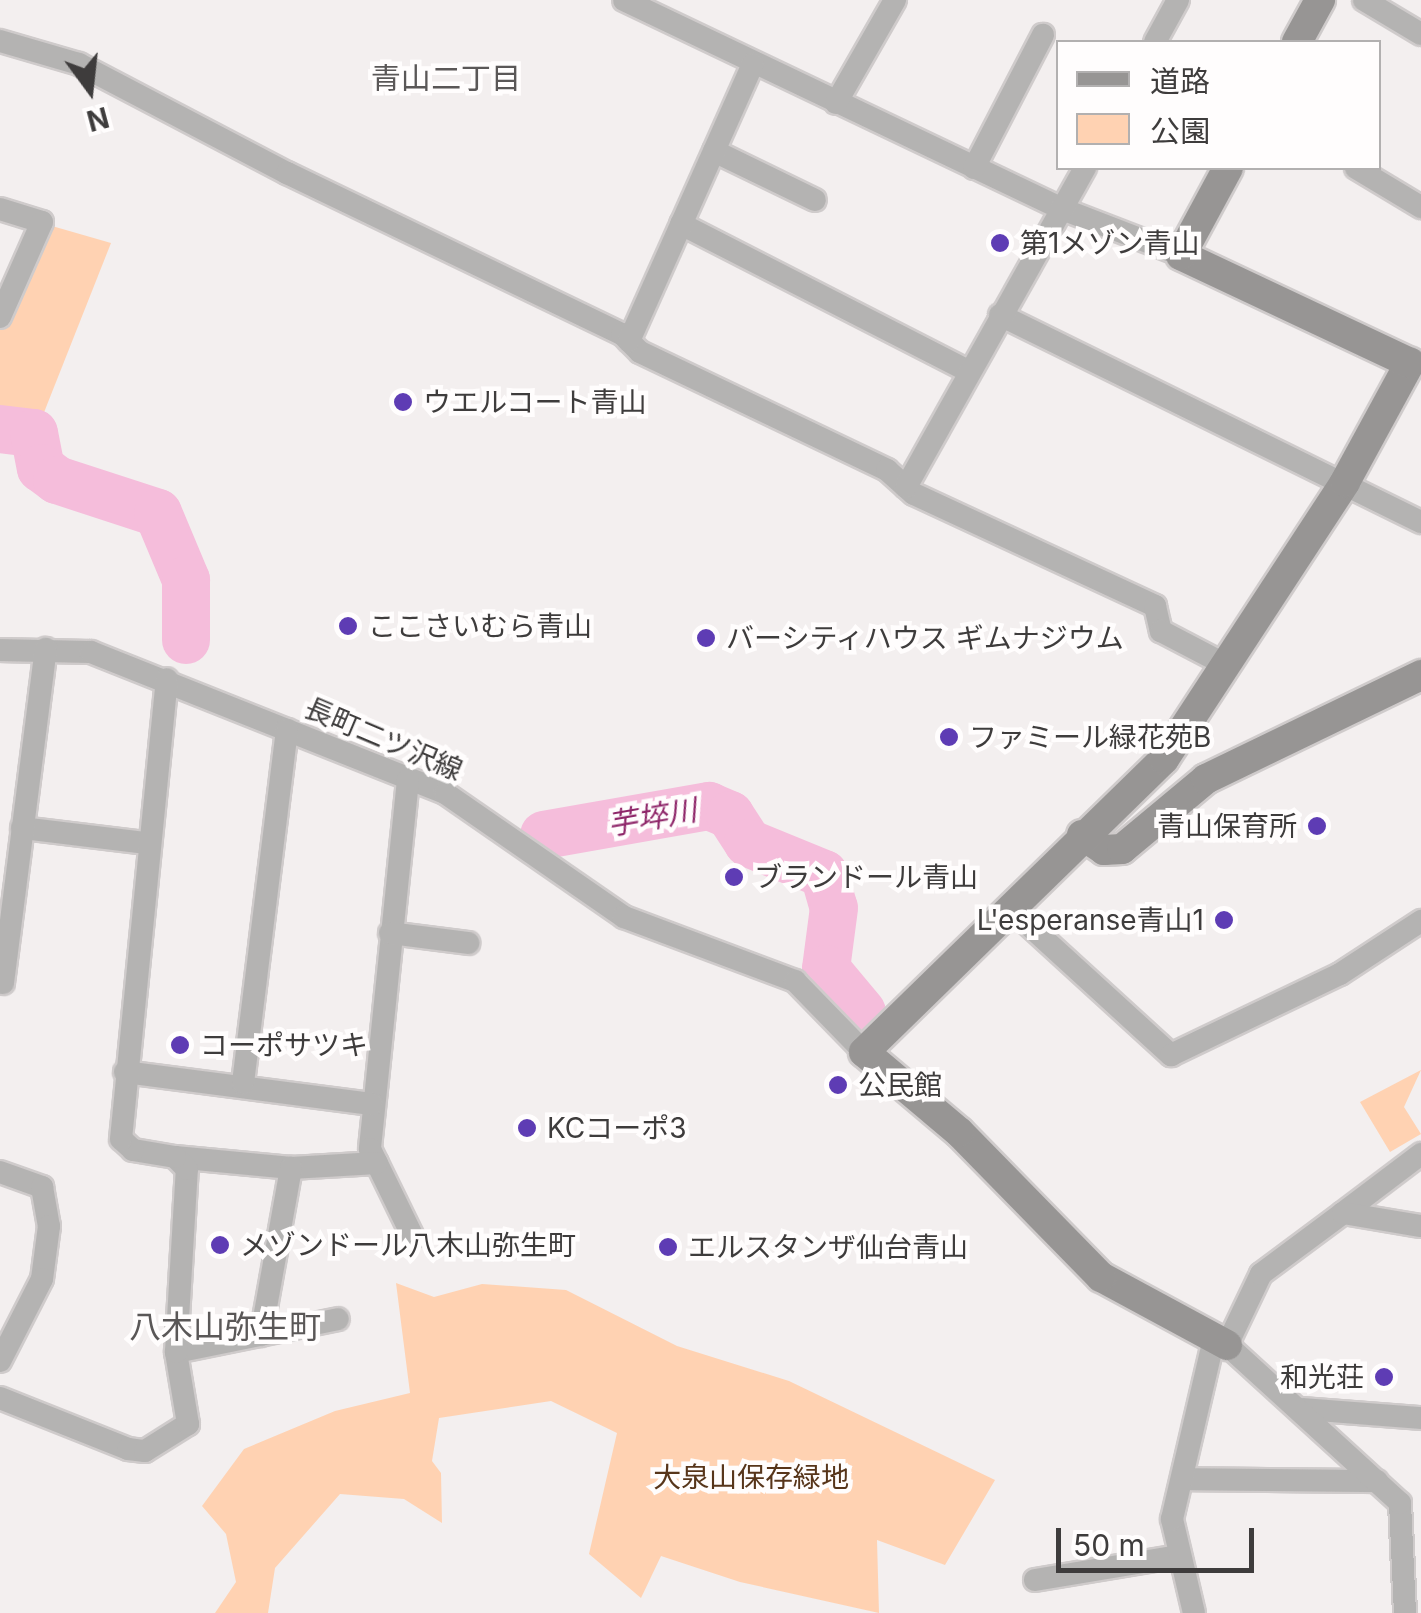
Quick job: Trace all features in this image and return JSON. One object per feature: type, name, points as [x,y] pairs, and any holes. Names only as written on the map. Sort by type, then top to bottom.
[{"type":"street","points":[[624,0],[1062,209],[1180,255],[1417,359],[1345,482],[1164,759],[1082,834],[864,1052],[959,1132],[1101,1276],[1221,1342],[1303,1409],[1377,1481],[1410,1503],[1405,1613]]},
{"type":"street","points":[[836,103],[895,0]]},
{"type":"street","points":[[1155,40],[1178,0]]},
{"type":"street","points":[[1298,40],[1320,0]]},
{"type":"street","points":[[1364,0],[1421,34]]},
{"type":"street","points":[[974,168],[1043,34]]},
{"type":"street","points":[[0,42],[79,64],[887,470],[906,487],[1155,606],[1162,631],[1224,664]]},
{"type":"street","points":[[629,341],[753,64]]},
{"type":"street","points":[[714,151],[815,200]]},
{"type":"street","points":[[906,487],[1084,170]]},
{"type":"street","points":[[1180,255],[1227,170]]},
{"type":"street","points":[[1359,170],[1421,207]]},
{"type":"street","points":[[0,209],[42,222],[0,318]]},
{"type":"street","points":[[681,224],[968,371]]},
{"type":"street","points":[[1000,315],[1421,522]]},
{"type":"street","points":[[2,982],[46,649]]},
{"type":"street","name":"長町二ツ沢線","points":[[0,650],[92,652],[445,793],[624,916],[795,982],[864,1052]]},
{"type":"street","points":[[1082,834],[1104,850],[1122,849],[1206,779],[1421,675]]},
{"type":"street","points":[[167,679],[146,843],[121,1139],[133,1150],[291,1168],[377,1162]]},
{"type":"street","points":[[243,1082],[287,730]]},
{"type":"street","points":[[408,780],[370,1150],[413,1237]]},
{"type":"street","points":[[22,828],[146,843]]},
{"type":"street","points":[[1011,909],[1171,1055],[1340,974],[1421,921]]},
{"type":"street","points":[[390,934],[468,943]]},
{"type":"street","points":[[126,1072],[243,1082],[372,1104]]},
{"type":"street","points":[[1194,1613],[1172,1519],[1221,1342],[1261,1274],[1421,1154]]},
{"type":"street","points":[[0,1398],[145,1450],[188,1424],[176,1352],[187,1169],[176,1157]]},
{"type":"street","points":[[261,1336],[291,1168]]},
{"type":"street","points":[[0,1172],[42,1187],[49,1226],[42,1279],[0,1361]]},
{"type":"street","points":[[1343,1213],[1421,1226]]},
{"type":"street","points":[[176,1352],[338,1319]]},
{"type":"street","points":[[1303,1409],[1421,1418]]},
{"type":"street","points":[[1182,1478],[1377,1481]]},
{"type":"street","points":[[1035,1580],[1178,1556]]},
{"type":"green space","points":[[52,226],[111,243],[41,420],[0,416],[0,330]]},
{"type":"green space","points":[[1421,1070],[1404,1107],[1421,1134],[1390,1152],[1360,1102]]},
{"type":"green space","name":"大泉山保存緑地","points":[[396,1283],[434,1297],[482,1284],[566,1290],[677,1346],[789,1381],[995,1480],[945,1565],[877,1540],[879,1613],[740,1582],[661,1556],[641,1598],[589,1554],[617,1433],[551,1401],[439,1418],[432,1461],[441,1473],[442,1523],[404,1499],[340,1494],[275,1568],[268,1613],[215,1613],[236,1582],[226,1534],[202,1506],[244,1449],[335,1411],[410,1393]]},
{"type":"waterway","name":"芋埣川","points":[[0,429],[34,433],[41,468],[57,480],[158,513],[186,580],[186,640]]},
{"type":"waterway","name":"芋埣川","points":[[544,835],[709,806],[730,815],[748,843],[824,874],[834,908],[826,969],[862,1012]]},
{"type":"place","name":"第1メゾン青山","points":[[1000,243]]},
{"type":"place","name":"ウエルコート青山","points":[[403,402]]},
{"type":"place","name":"ここさいむら青山","points":[[348,626]]},
{"type":"place","name":"バーシティハウス ギムナジウム","points":[[706,638]]},
{"type":"place","name":"ファミール緑花苑B","points":[[949,737]]},
{"type":"place","name":"青山保育所","points":[[1317,826]]},
{"type":"place","name":"ブランドール青山","points":[[734,877]]},
{"type":"place","name":"L'esperanse青山1","points":[[1224,920]]},
{"type":"place","name":"コーポサツキ","points":[[180,1045]]},
{"type":"place","name":"公民館","points":[[838,1085]]},
{"type":"place","name":"KCコーポ3","points":[[527,1128]]},
{"type":"place","name":"メゾンドール八木山弥生町","points":[[220,1245]]},
{"type":"place","name":"エルスタンザ仙台青山","points":[[668,1247]]},
{"type":"place","name":"和光荘","points":[[1384,1377]]},
{"type":"district","name":"青山二丁目","points":[[446,78]]},
{"type":"district","name":"八木山弥生町","points":[[225,1327]]}]
